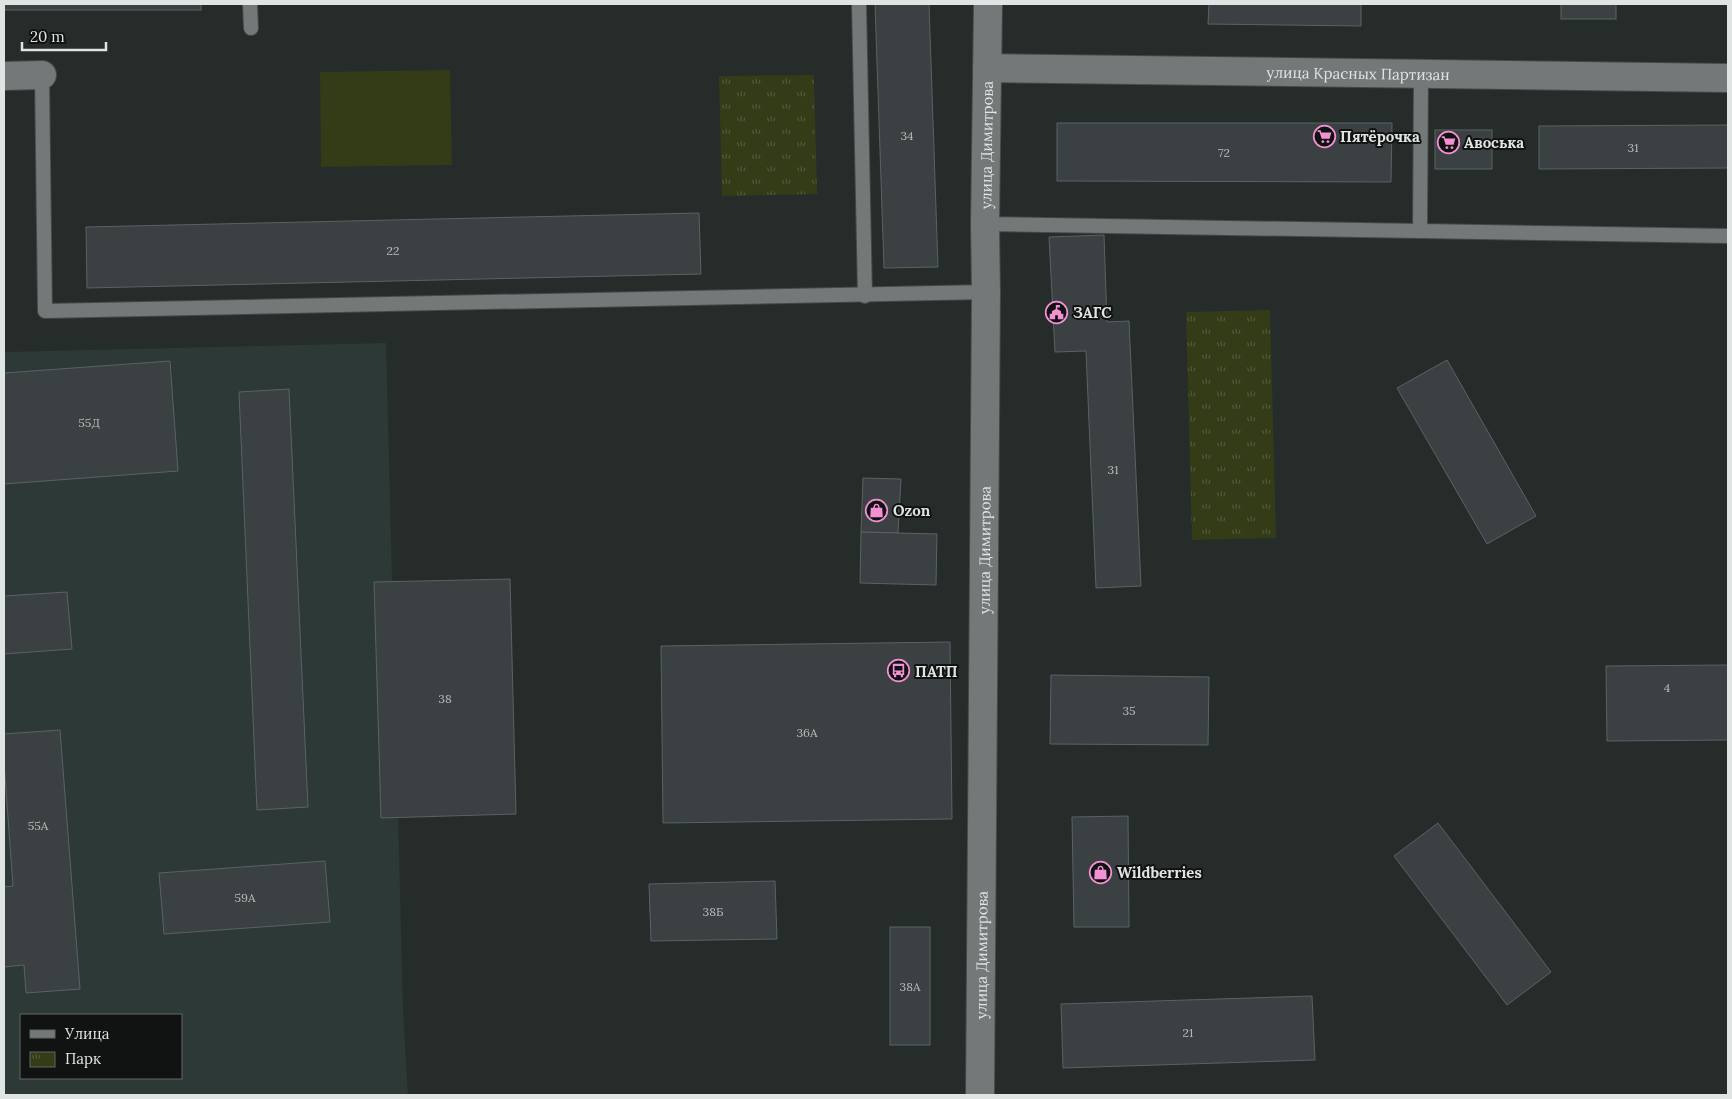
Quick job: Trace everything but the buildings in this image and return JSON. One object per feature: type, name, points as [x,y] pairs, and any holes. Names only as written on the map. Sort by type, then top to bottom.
[{"type":"street","name":"улица Димитрова","points":[[980,1095],[986,292],[984,224],[988,4]]},
{"type":"street","name":"улица Красных Партизан","points":[[987,68],[1728,78]]},
{"type":"street","points":[[4,76],[42,75]]},
{"type":"lane","points":[[250,4],[250,28]]},
{"type":"lane","points":[[859,4],[865,296]]},
{"type":"lane","points":[[1420,231],[1421,74]]},
{"type":"lane","points":[[42,75],[45,311],[865,296],[986,292]]},
{"type":"lane","points":[[984,224],[1728,236]]},
{"type":"shaded area","points":[[386,343],[403,1008],[408,1095],[4,1095],[4,352]]},
{"type":"green space","points":[[450,70],[452,165],[321,167],[320,72]]},
{"type":"green space","points":[[814,75],[817,194],[722,196],[719,76]]},
{"type":"green space","points":[[1270,310],[1276,538],[1192,540],[1186,312]]},
{"type":"place","name":"Пятёрочка","points":[[1324,136]]},
{"type":"place","name":"Авоська","points":[[1448,142]]},
{"type":"place","name":"ЗАГС","points":[[1057,312]]},
{"type":"place","name":"Ozon","points":[[877,510]]},
{"type":"place","name":"ПАТП","points":[[899,671]]},
{"type":"place","name":"Wildberries","points":[[1101,872]]}]
